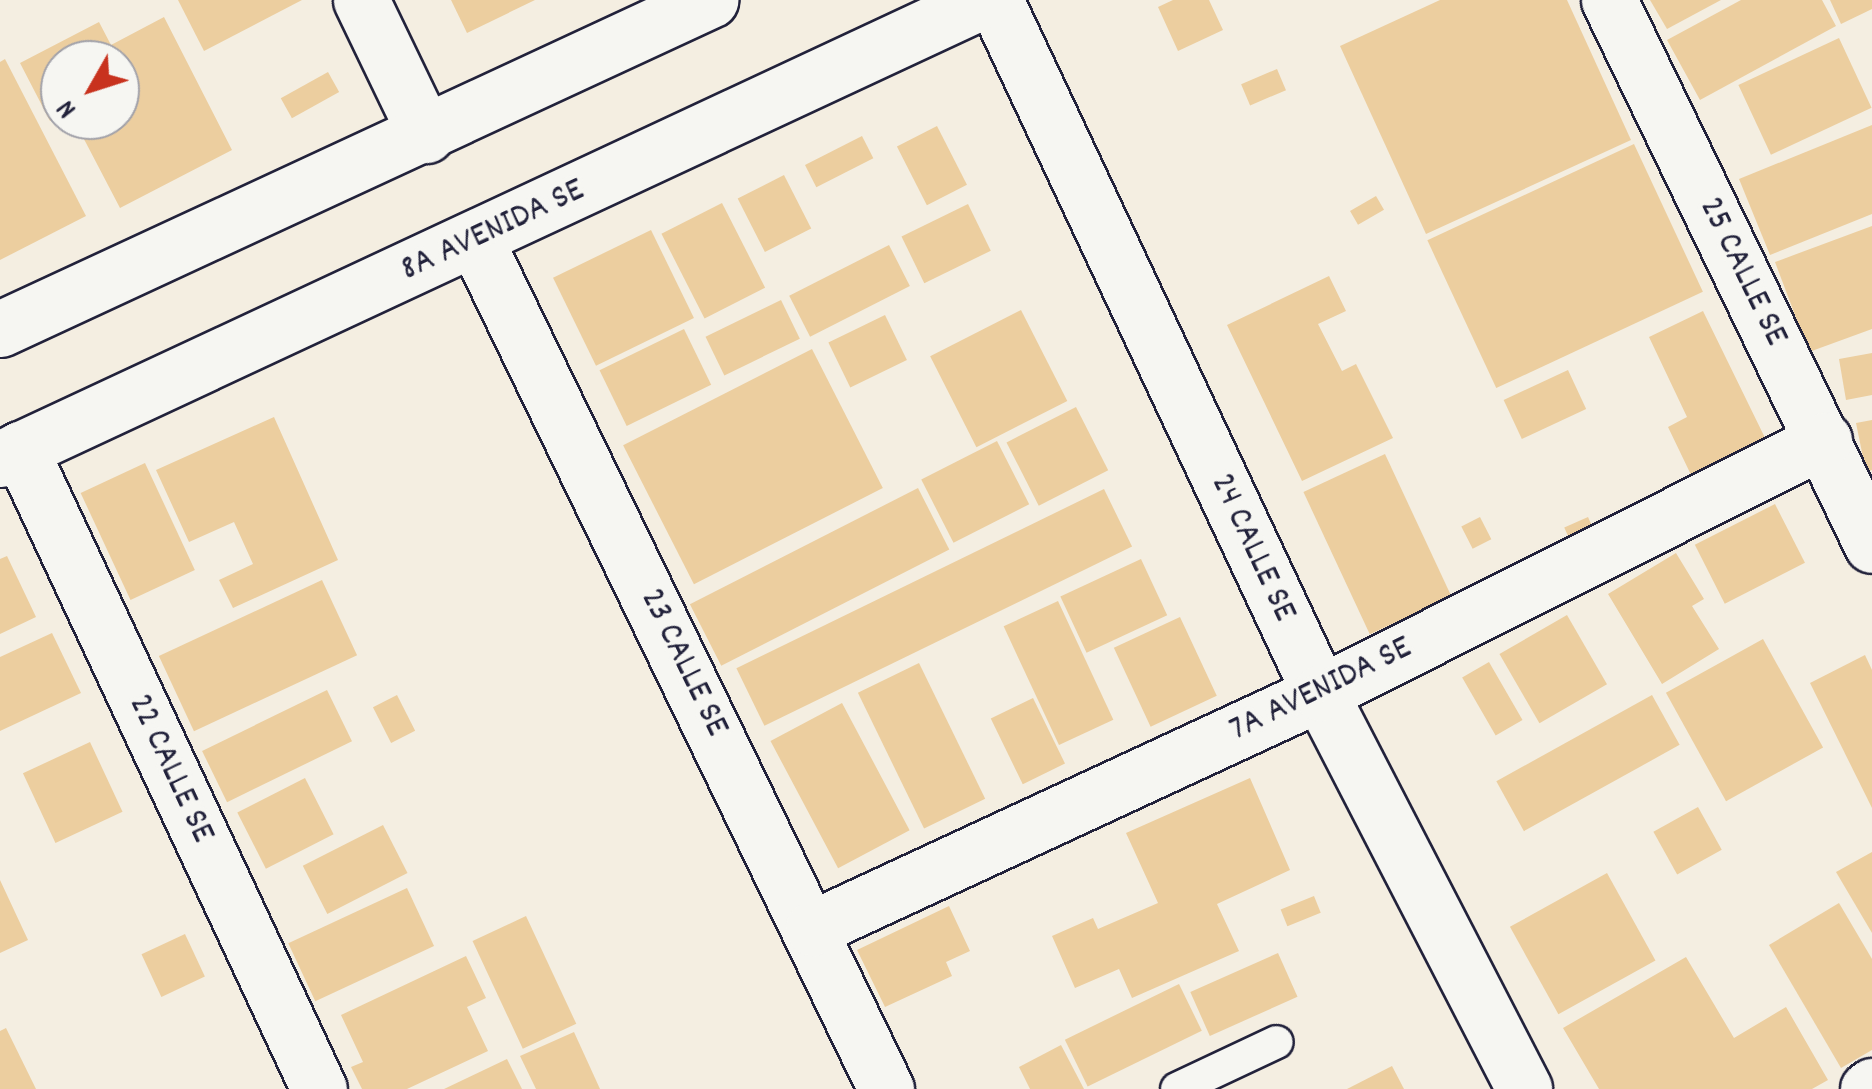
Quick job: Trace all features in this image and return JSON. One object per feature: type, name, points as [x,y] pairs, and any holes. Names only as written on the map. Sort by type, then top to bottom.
[{"type":"street","points":[[361,0],[426,134]]},
{"type":"street","points":[[0,329],[710,0]]},
{"type":"street","name":"8A AVENIDA SE","points":[[10,454],[984,0]]},
{"type":"street","name":"24 CALLE SE","points":[[995,0],[1320,693],[1524,1089]]},
{"type":"street","name":"25 CALLE SE","points":[[1609,0],[1872,546]]},
{"type":"street","name":"23 CALLE SE","points":[[475,240],[813,928],[886,1089]]},
{"type":"street","name":"7A AVENIDA SE","points":[[813,928],[1320,693],[1824,440]]},
{"type":"street","name":"22 CALLE SE","points":[[10,454],[320,1089]]},
{"type":"lane","points":[[1177,1089],[1277,1042]]},
{"type":"building","points":[[178,0],[302,0],[204,51]]},
{"type":"building","points":[[451,0],[535,0],[467,33]]},
{"type":"building","points":[[1173,0],[1209,0],[1223,30],[1178,51],[1158,7]]},
{"type":"building","points":[[1440,0],[1567,0],[1631,140],[1426,234],[1340,46]]},
{"type":"building","points":[[1650,0],[1721,0],[1667,29]]},
{"type":"building","points":[[1741,0],[1822,0],[1836,26],[1700,100],[1667,40]]},
{"type":"building","points":[[1830,0],[1872,0],[1872,9],[1841,24]]},
{"type":"building","points":[[164,17],[232,150],[120,208],[84,140],[140,140],[140,40],[120,40]]},
{"type":"building","points":[[99,22],[108,40],[64,40]]},
{"type":"building","points":[[1839,38],[1872,108],[1771,155],[1738,85]]},
{"type":"building","points":[[40,53],[40,102],[20,63]]},
{"type":"building","points":[[5,59],[40,127],[40,140],[47,140],[86,216],[0,260],[0,62]]},
{"type":"building","points":[[1277,69],[1286,90],[1250,105],[1241,84]]},
{"type":"building","points":[[328,72],[339,92],[292,118],[281,98]]},
{"type":"building","points":[[1872,125],[1872,214],[1770,255],[1739,179]]},
{"type":"building","points":[[937,126],[967,185],[927,205],[897,146]]},
{"type":"building","points":[[862,136],[873,158],[816,187],[805,165]]},
{"type":"building","points":[[1634,144],[1703,292],[1496,388],[1427,240]]},
{"type":"building","points":[[784,175],[811,228],[765,252],[738,199]]},
{"type":"building","points":[[1376,196],[1384,210],[1358,225],[1350,211]]},
{"type":"building","points":[[722,203],[765,288],[705,319],[661,234]]},
{"type":"building","points":[[968,204],[991,251],[924,283],[901,236]]},
{"type":"building","points":[[1872,226],[1872,329],[1809,352],[1775,262]]},
{"type":"building","points":[[651,230],[694,318],[596,366],[553,278]]},
{"type":"building","points":[[889,245],[910,286],[810,337],[789,296]]},
{"type":"building","points":[[1329,276],[1346,311],[1318,324],[1342,371],[1356,364],[1393,438],[1302,481],[1227,325]]},
{"type":"building","points":[[781,300],[800,339],[724,375],[706,337]]},
{"type":"building","points":[[1021,310],[1067,401],[976,447],[930,356]]},
{"type":"building","points":[[1703,311],[1768,444],[1693,479],[1668,427],[1687,417],[1649,337]]},
{"type":"building","points":[[885,315],[907,360],[850,388],[828,343]]},
{"type":"building","points":[[684,329],[711,385],[627,426],[600,370]]},
{"type":"building","points":[[812,349],[883,488],[694,584],[623,445]]},
{"type":"building","points":[[1872,353],[1872,395],[1846,400],[1839,359]]},
{"type":"building","points":[[1568,370],[1586,409],[1522,439],[1504,400]]},
{"type":"building","points":[[1076,407],[1108,470],[1039,506],[1007,442]]},
{"type":"building","points":[[274,417],[338,560],[233,608],[219,580],[253,564],[234,522],[189,542],[156,470]]},
{"type":"building","points":[[1872,420],[1872,470],[1866,472],[1856,423]]},
{"type":"building","points":[[997,441],[1029,504],[953,543],[921,480]]},
{"type":"building","points":[[1385,454],[1451,596],[1370,634],[1303,492]]},
{"type":"building","points":[[145,463],[195,570],[131,600],[81,493]]},
{"type":"building","points":[[918,488],[949,549],[721,666],[690,604]]},
{"type":"building","points":[[1104,489],[1132,547],[764,726],[736,668]]},
{"type":"building","points":[[1775,504],[1805,563],[1725,604],[1695,545]]},
{"type":"building","points":[[1480,517],[1491,539],[1473,549],[1461,527]]},
{"type":"building","points":[[1588,517],[1596,535],[1572,546],[1564,528]]},
{"type":"building","points":[[1676,553],[1704,599],[1692,606],[1719,649],[1662,684],[1608,594]]},
{"type":"building","points":[[7,556],[36,617],[0,634],[0,559]]},
{"type":"building","points":[[1141,559],[1167,615],[1087,653],[1060,597]]},
{"type":"building","points":[[322,580],[357,655],[194,731],[159,656]]},
{"type":"building","points":[[1058,601],[1113,720],[1059,745],[1004,626]]},
{"type":"building","points":[[1567,615],[1607,684],[1539,723],[1499,654]]},
{"type":"building","points":[[1180,617],[1217,696],[1151,727],[1114,648]]},
{"type":"building","points":[[52,633],[81,693],[0,731],[0,657]]},
{"type":"building","points":[[1763,639],[1823,747],[1726,801],[1666,693]]},
{"type":"building","points":[[1865,655],[1872,670],[1872,808],[1810,683]]},
{"type":"building","points":[[1489,662],[1523,720],[1496,736],[1462,678]]},
{"type":"building","points":[[919,663],[985,799],[924,829],[858,693]]},
{"type":"building","points":[[327,690],[352,741],[227,802],[202,751]]},
{"type":"building","points":[[397,695],[415,731],[391,743],[373,707]]},
{"type":"building","points":[[1652,695],[1680,745],[1524,831],[1496,781]]},
{"type":"building","points":[[1033,698],[1065,764],[1023,784],[991,719]]},
{"type":"building","points":[[842,703],[910,830],[838,868],[770,741]]},
{"type":"building","points":[[90,742],[123,812],[55,843],[23,773]]},
{"type":"building","points":[[305,778],[334,834],[266,869],[237,813]]},
{"type":"building","points":[[1250,778],[1290,870],[1217,904],[1239,951],[1132,998],[1119,969],[1075,988],[1052,936],[1093,918],[1098,929],[1158,903],[1126,833]]},
{"type":"building","points":[[1698,807],[1722,850],[1677,875],[1653,832]]},
{"type":"building","points":[[383,825],[408,873],[327,914],[303,866]]},
{"type":"building","points":[[1872,852],[1872,933],[1836,872]]},
{"type":"building","points":[[1607,873],[1655,960],[1558,1014],[1510,927]]},
{"type":"building","points":[[0,880],[28,940],[0,953]]},
{"type":"building","points":[[407,888],[434,946],[315,1001],[288,943]]},
{"type":"building","points":[[1314,896],[1321,913],[1287,926],[1281,909]]},
{"type":"building","points":[[1839,903],[1872,959],[1872,1050],[1841,1068],[1769,945]]},
{"type":"building","points":[[949,906],[970,951],[946,962],[952,976],[885,1007],[857,950]]},
{"type":"building","points":[[526,916],[576,1024],[523,1049],[473,941]]},
{"type":"building","points":[[185,934],[205,977],[161,997],[141,954]]},
{"type":"building","points":[[1278,953],[1298,997],[1210,1036],[1190,992]]},
{"type":"building","points":[[466,956],[486,998],[467,1007],[488,1051],[407,1089],[362,1089],[351,1067],[363,1062],[341,1015]]},
{"type":"building","points":[[1686,957],[1734,1038],[1786,1007],[1828,1080],[1812,1089],[1599,1089],[1563,1028]]},
{"type":"building","points":[[1179,984],[1202,1031],[1088,1086],[1065,1040]]},
{"type":"building","points":[[6,1028],[36,1089],[0,1089],[0,1031]]},
{"type":"building","points":[[574,1032],[600,1089],[536,1089],[520,1056]]},
{"type":"building","points":[[1061,1045],[1084,1089],[1030,1089],[1019,1067]]},
{"type":"building","points":[[507,1059],[522,1089],[444,1089]]},
{"type":"building","points":[[1392,1066],[1404,1089],[1347,1089]]}]
